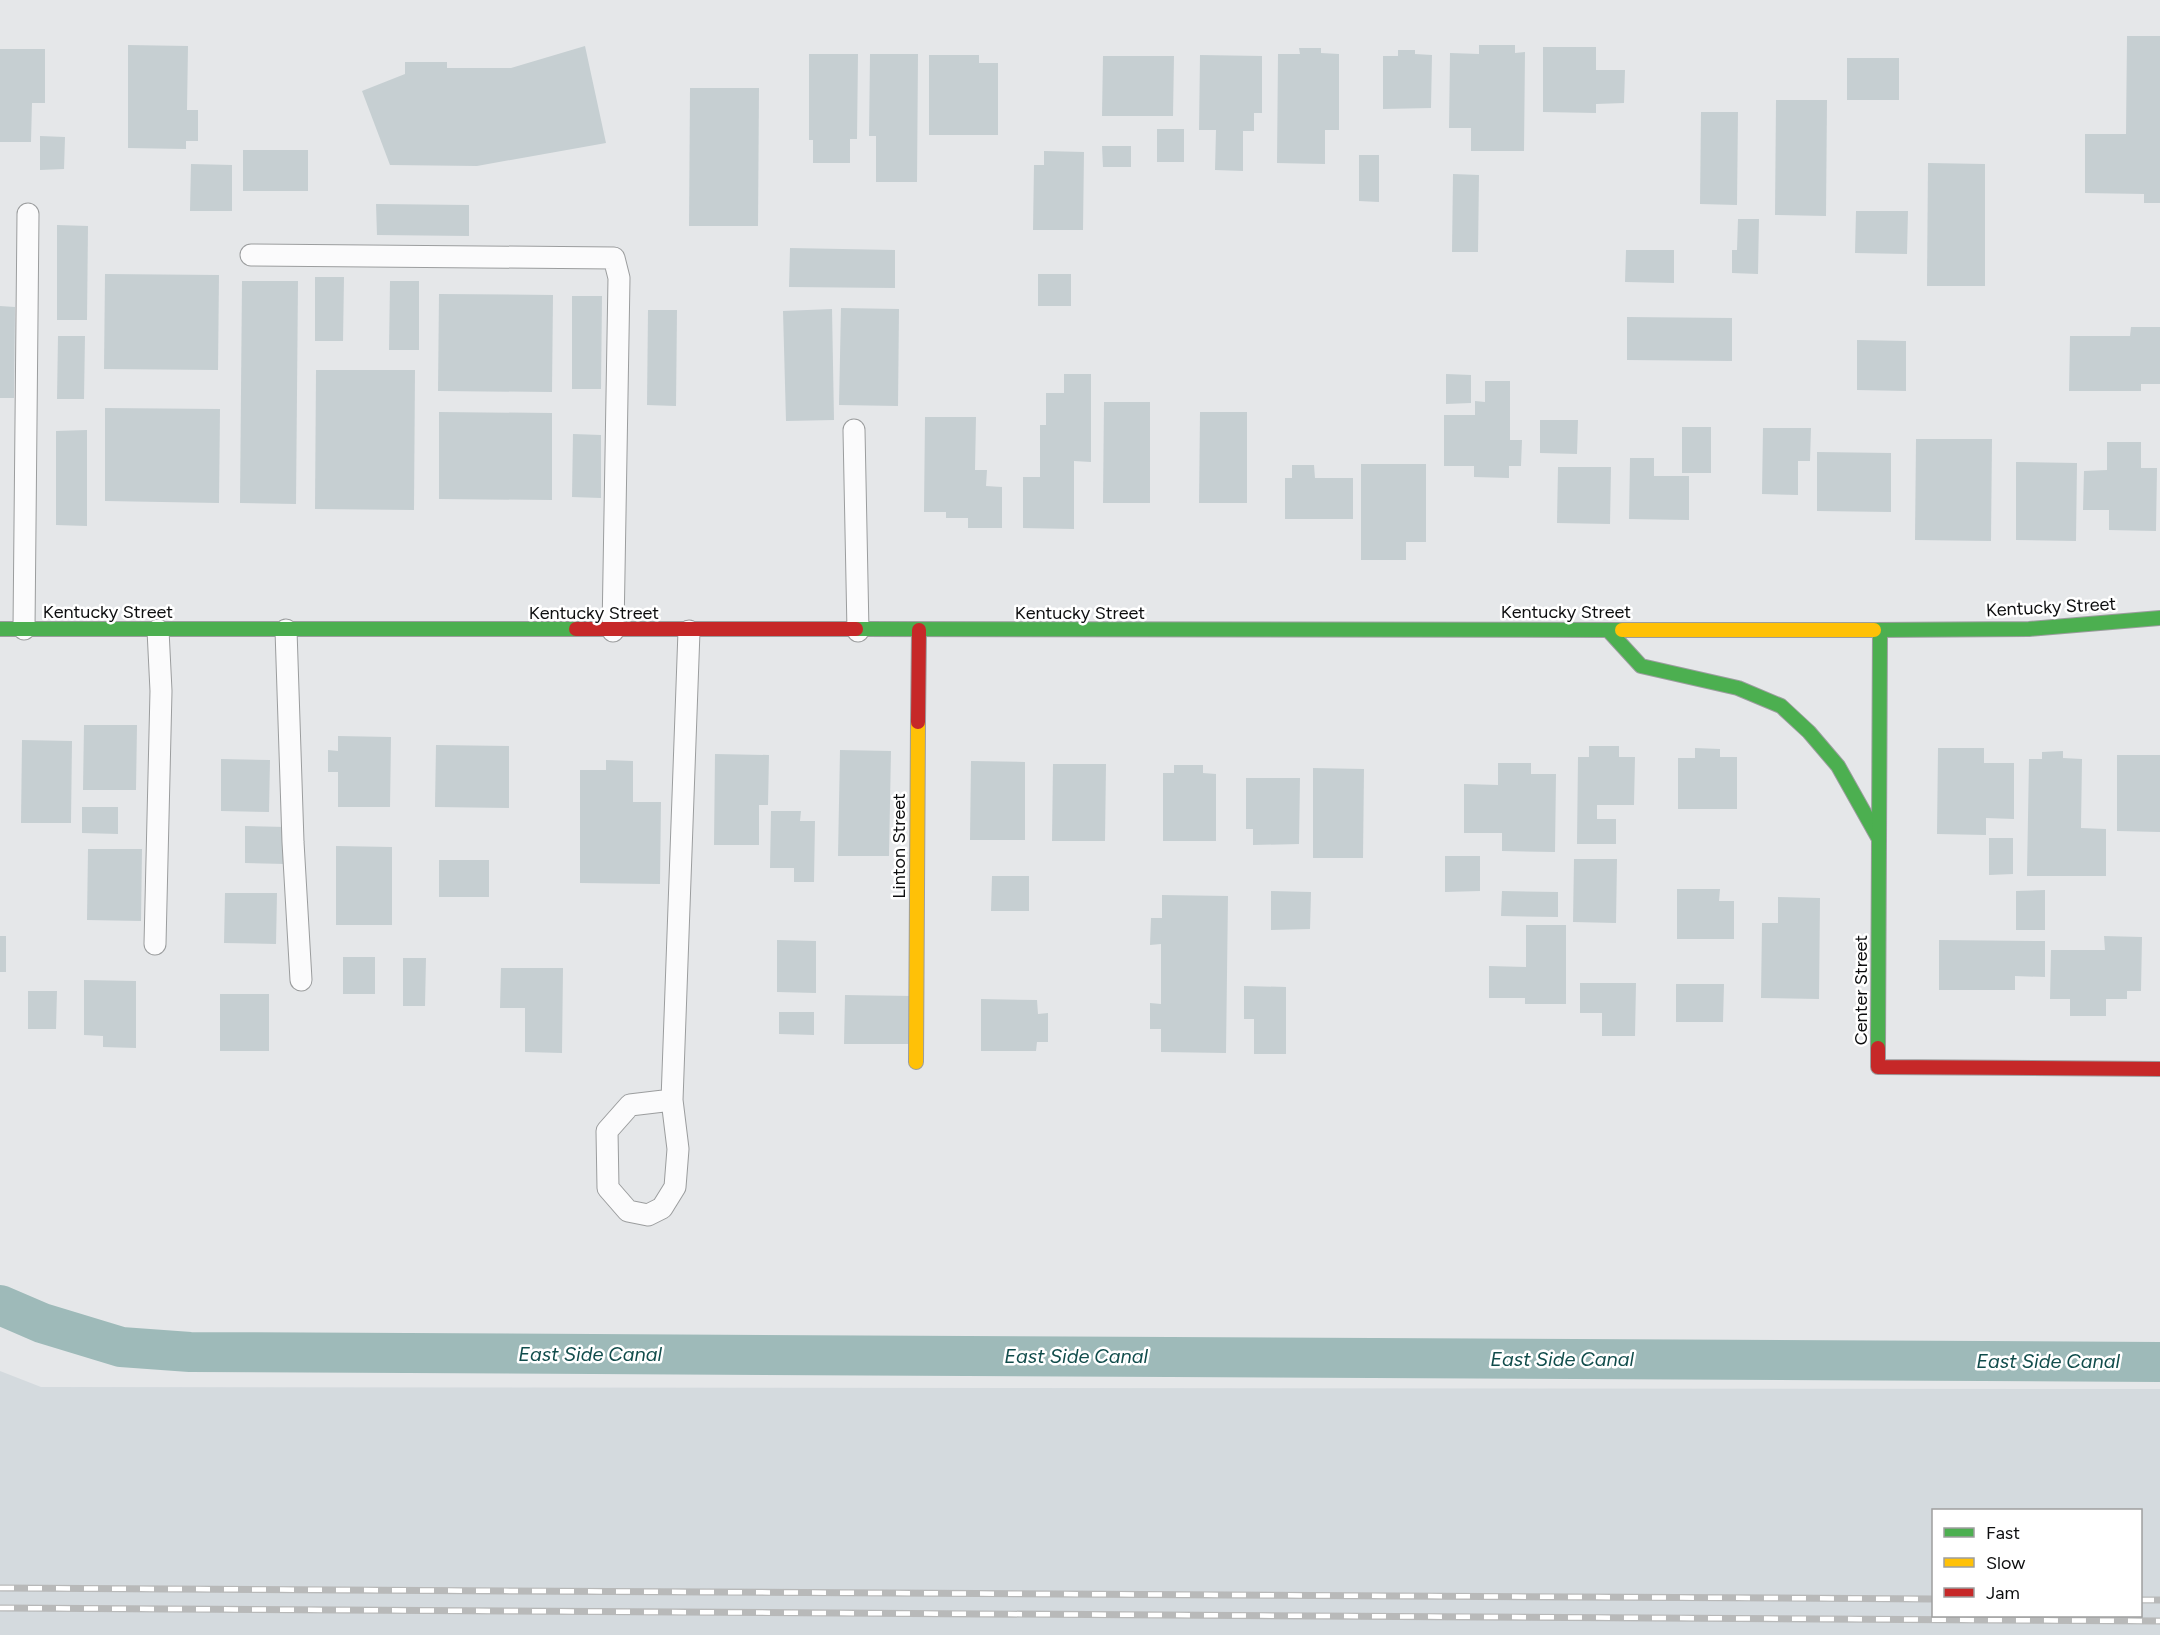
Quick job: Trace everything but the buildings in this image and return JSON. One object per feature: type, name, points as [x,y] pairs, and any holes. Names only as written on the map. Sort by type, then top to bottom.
[{"type":"street","name":"Kentucky Street","points":[[0,629],[1880,630],[2029,629],[2160,618]]},
{"type":"street","name":"Linton Street","points":[[916,1062],[919,630]]},
{"type":"street","points":[[1608,630],[1641,666],[1738,688],[1781,706],[1809,732],[1838,766],[1880,838]]},
{"type":"street","name":"Center Street","points":[[1880,630],[1878,1067],[2160,1069]]},
{"type":"lane","points":[[24,629],[28,214]]},
{"type":"lane","points":[[251,255],[614,258],[619,278],[613,631]]},
{"type":"lane","points":[[854,430],[858,631]]},
{"type":"lane","points":[[156,944],[161,691],[158,630]]},
{"type":"lane","points":[[286,630],[293,842],[301,980]]},
{"type":"lane","points":[[672,1100],[630,1105],[607,1131],[608,1188],[628,1211],[648,1215],[662,1208],[675,1186],[678,1149],[672,1100],[689,631]]},
{"type":"shaded area","points":[[0,1371],[41,1387],[2160,1389],[2160,1635],[0,1635]]},
{"type":"waterway","name":"East Side Canal","points":[[0,1305],[42,1323],[121,1347],[190,1352],[2160,1362]]},
{"type":"railway","points":[[0,1588],[1932,1599]]},
{"type":"railway","points":[[2142,1600],[2160,1600]]},
{"type":"railway","points":[[0,1608],[2160,1621]]},
{"type":"traffic: fast","points":[[1874,630],[2029,629],[2160,618]]},
{"type":"traffic: fast","points":[[0,629],[576,629]]},
{"type":"traffic: fast","points":[[856,629],[1622,630]]},
{"type":"traffic: fast","points":[[1608,630],[1641,666],[1738,688],[1781,706],[1809,732],[1838,766],[1879,839]]},
{"type":"traffic: fast","points":[[1878,1048],[1880,630]]},
{"type":"traffic: slow","points":[[1622,630],[1874,630]]},
{"type":"traffic: slow","points":[[916,1062],[918,722]]},
{"type":"traffic: jam","points":[[576,629],[856,629]]},
{"type":"traffic: jam","points":[[918,722],[919,630]]},
{"type":"traffic: jam","points":[[1878,1048],[1878,1067],[2160,1069]]}]
